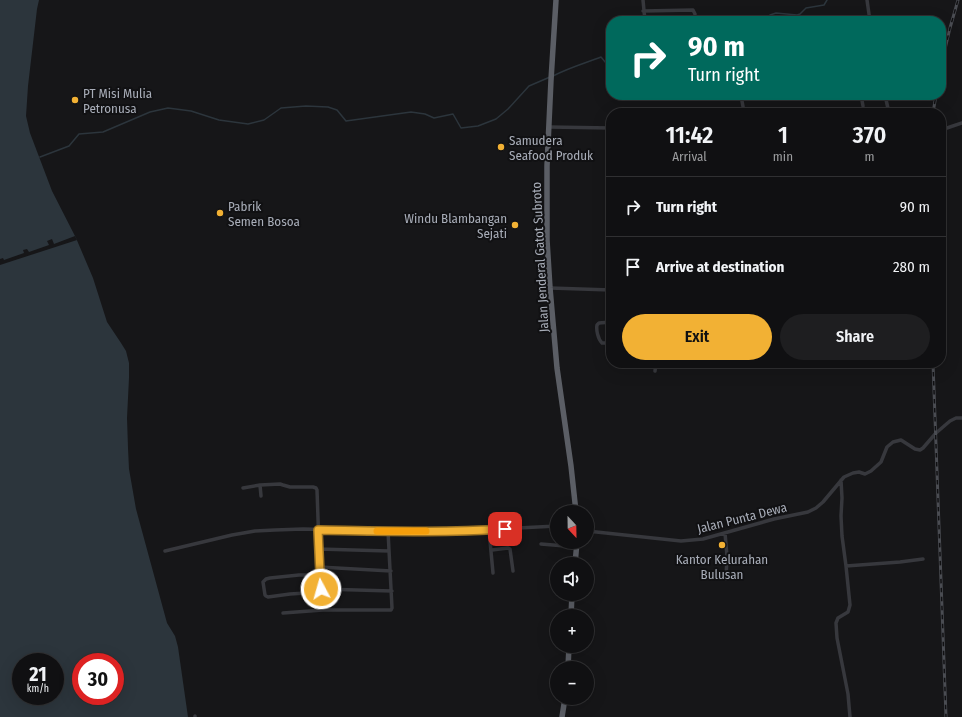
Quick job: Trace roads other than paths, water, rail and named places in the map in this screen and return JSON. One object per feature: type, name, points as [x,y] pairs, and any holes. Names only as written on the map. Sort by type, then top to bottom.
[{"type":"highway","name":"Jalan Jenderal Gatot Subroto","points":[[556,0],[549,127],[547,207],[548,240],[550,288],[557,368],[575,505]]},
{"type":"highway","points":[[562,717],[564,705]]},
{"type":"street","points":[[642,0],[644,16]]},
{"type":"street","points":[[867,0],[869,16]]},
{"type":"street","points":[[643,11],[693,10],[695,16]]},
{"type":"street","points":[[862,100],[863,106]]},
{"type":"street","points":[[946,128],[962,123]]},
{"type":"street","points":[[549,127],[606,128]]},
{"type":"street","points":[[550,288],[606,290]]},
{"type":"street","points":[[606,322],[596,325],[600,341],[602,343],[606,343]]},
{"type":"street","points":[[850,717],[848,694],[837,638],[836,623],[838,618],[848,612],[850,605],[842,536],[841,480],[853,473],[859,472],[865,474],[871,471],[881,462],[887,447],[893,442],[901,440],[915,449],[920,450],[936,432],[956,418],[962,418]]},
{"type":"street","name":"Jalan Punta Dewa","points":[[594,532],[681,541],[703,539],[774,519],[808,512],[823,502],[841,480]]},
{"type":"street","points":[[243,488],[260,485],[284,485],[290,487],[316,488],[319,568],[323,610]]},
{"type":"street","points":[[260,485],[261,496]]},
{"type":"street","points":[[165,551],[244,533],[275,530],[462,531],[550,526]]},
{"type":"street","points":[[489,530],[493,573]]},
{"type":"street","points":[[284,613],[323,610],[390,610],[392,608],[392,591],[388,531]]},
{"type":"street","points":[[725,533],[727,556],[726,578]]},
{"type":"street","points":[[541,544],[550,544]]},
{"type":"street","points":[[318,549],[389,551]]},
{"type":"street","points":[[492,550],[510,549],[513,571]]},
{"type":"street","points":[[846,566],[923,559]]},
{"type":"street","points":[[319,568],[390,571]]},
{"type":"street","points":[[320,574],[266,579],[263,582],[265,595],[268,597],[322,590],[392,591]]},
{"type":"waterway","points":[[769,16],[776,13],[797,15],[806,8],[824,5],[827,0]]},
{"type":"waterway","points":[[553,76],[601,57],[606,63]]},
{"type":"waterway","points":[[40,157],[69,146],[79,134],[103,132],[150,112],[168,108],[191,111],[219,120],[248,124],[264,120],[281,108],[306,106],[328,107],[337,110],[346,121],[411,112],[425,114],[434,118],[453,114],[461,128],[478,126],[496,119],[508,109],[529,86],[550,77]]},
{"type":"railway","points":[[946,45],[958,0]]},
{"type":"railway","points":[[934,108],[935,100]]},
{"type":"railway","points":[[933,368],[946,717]]},
{"type":"place","name":"PT Misi Mulia Petronusa","points":[[75,100]]},
{"type":"place","name":"Samudera Seafood Produk","points":[[501,147]]},
{"type":"place","name":"Pabrik Semen Bosoa","points":[[220,213]]},
{"type":"place","name":"Windu Blambangan Sejati","points":[[515,225]]},
{"type":"place","name":"Kantor Kelurahan Bulusan","points":[[722,545]]}]
